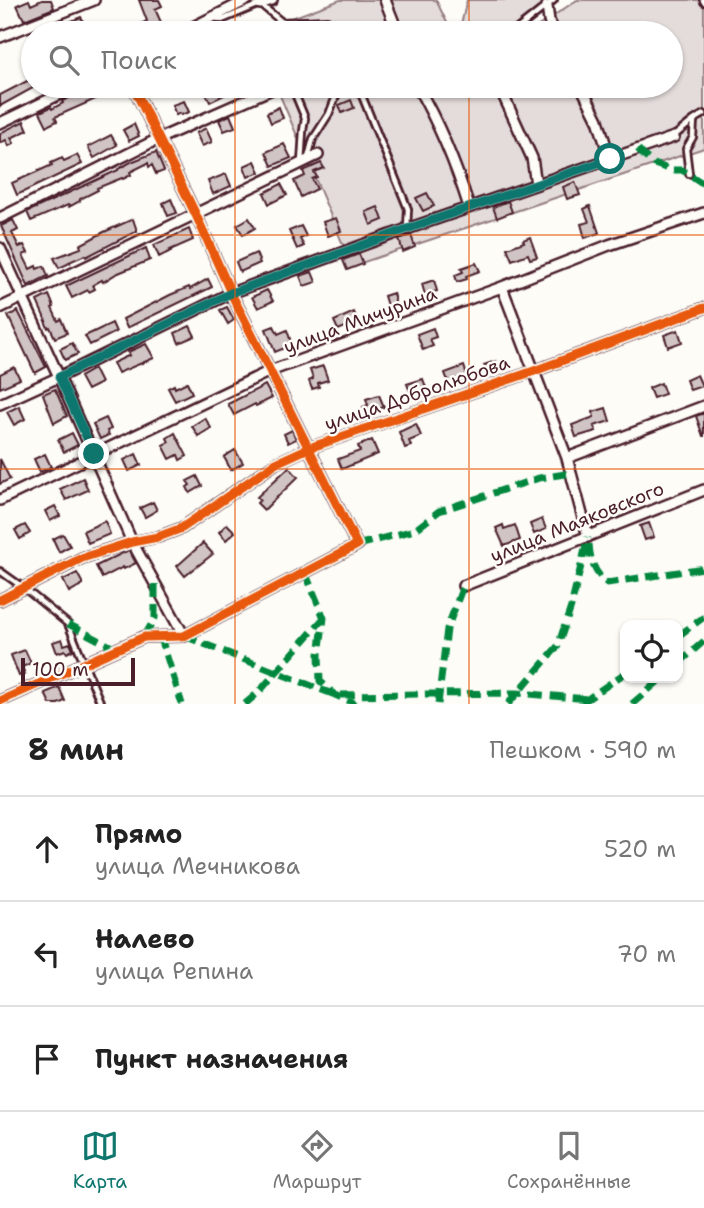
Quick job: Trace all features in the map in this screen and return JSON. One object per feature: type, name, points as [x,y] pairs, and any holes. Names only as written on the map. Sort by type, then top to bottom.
[{"type":"street","points":[[41,21],[94,0]]},
{"type":"street","points":[[205,21],[247,0]]},
{"type":"street","points":[[260,4],[272,0]]},
{"type":"street","points":[[386,0],[394,21]]},
{"type":"street","points":[[549,21],[550,3]]},
{"type":"street","points":[[0,37],[21,29]]},
{"type":"street","points":[[0,123],[52,98]]},
{"type":"street","points":[[0,701],[144,637],[184,636],[357,545],[231,293],[139,98]]},
{"type":"street","points":[[0,218],[159,139],[251,98]]},
{"type":"street","points":[[424,98],[450,153],[469,207]]},
{"type":"street","points":[[504,98],[532,158],[536,184]]},
{"type":"street","points":[[587,98],[598,120],[610,159]]},
{"type":"street","points":[[0,404],[231,293],[674,136]]},
{"type":"street","points":[[0,308],[318,155]]},
{"type":"street","name":"улица Мичурина","points":[[0,500],[270,371],[609,245],[704,213]]},
{"type":"street","points":[[0,248],[132,542],[184,636]]},
{"type":"street","points":[[502,287],[567,458],[588,537]]},
{"type":"street","name":"улица Добролюбова","points":[[0,600],[82,558],[183,528],[276,463],[309,448],[534,371],[704,308]]},
{"type":"street","points":[[567,458],[704,405]]},
{"type":"street","name":"улица Маяковского","points":[[463,586],[704,490]]},
{"type":"lane","points":[[527,21],[550,3]]},
{"type":"lane","points":[[213,17],[222,20],[260,4],[281,21]]},
{"type":"lane","points":[[304,21],[328,21]]},
{"type":"lane","points":[[297,98],[305,118],[304,162]]},
{"type":"lane","points":[[304,162],[335,98]]},
{"type":"lane","points":[[363,98],[408,209],[407,229]]},
{"type":"lane","points":[[674,136],[704,114]]},
{"type":"lane","points":[[689,174],[686,149],[693,136],[694,120]]},
{"type":"lane","points":[[0,571],[68,624],[101,704]]},
{"type":"shaded area","points":[[340,0],[436,0],[446,21],[284,21]]},
{"type":"shaded area","points":[[467,0],[551,0],[524,21],[462,21]]},
{"type":"shaded area","points":[[577,0],[704,0],[704,148],[352,266],[281,98],[683,98],[683,21],[546,21]]},
{"type":"building","points":[[29,0],[31,5],[42,0],[51,0],[54,8],[24,20],[17,5]]},
{"type":"building","points":[[139,0],[159,0],[162,6],[155,9],[160,21],[147,21]]},
{"type":"building","points":[[21,84],[21,95],[0,106],[0,95]]},
{"type":"building","points":[[69,98],[98,98],[55,117],[57,121],[47,126],[40,112],[51,107],[52,109],[63,103],[62,101]]},
{"type":"building","points":[[351,100],[354,108],[342,113],[339,105]]},
{"type":"building","points":[[184,101],[189,112],[176,115],[172,105]]},
{"type":"building","points":[[279,107],[283,118],[271,123],[267,113]]},
{"type":"building","points":[[230,115],[235,127],[224,131],[219,120]]},
{"type":"building","points":[[24,121],[28,130],[11,138],[14,143],[9,146],[6,140],[0,143],[0,133]]},
{"type":"building","points":[[134,124],[139,136],[129,141],[123,130]]},
{"type":"building","points":[[206,128],[212,142],[202,146],[196,133]]},
{"type":"building","points":[[111,135],[117,145],[94,158],[88,147]]},
{"type":"building","points":[[284,144],[291,158],[272,166],[266,152]]},
{"type":"building","points":[[156,152],[164,171],[156,174],[148,163],[130,172],[131,175],[123,179],[97,188],[98,190],[69,207],[68,205],[31,221],[27,212]]},
{"type":"building","points":[[77,155],[82,164],[17,195],[12,183],[62,158],[64,161]]},
{"type":"building","points":[[255,161],[260,172],[248,177],[244,166]]},
{"type":"building","points":[[321,163],[324,168],[314,172],[317,177],[312,179],[317,189],[301,197],[294,181],[305,176],[303,171]]},
{"type":"building","points":[[226,174],[231,186],[213,194],[208,181]]},
{"type":"building","points":[[575,182],[580,195],[567,199],[563,187]]},
{"type":"building","points":[[281,184],[287,195],[269,204],[264,193]]},
{"type":"building","points":[[427,193],[434,206],[423,211],[416,198]]},
{"type":"building","points":[[171,199],[177,213],[168,216],[163,203]]},
{"type":"building","points":[[508,201],[512,212],[497,218],[493,207]]},
{"type":"building","points":[[590,206],[599,233],[585,238],[581,224],[589,222],[584,209]]},
{"type":"building","points":[[378,207],[383,220],[371,225],[366,212]]},
{"type":"building","points":[[249,218],[255,228],[243,235],[237,225]]},
{"type":"building","points":[[336,218],[341,231],[328,236],[323,222]]},
{"type":"building","points":[[133,219],[137,231],[59,268],[54,258],[81,248],[80,245]]},
{"type":"building","points":[[13,220],[18,230],[12,233],[19,247],[24,245],[28,253],[23,255],[30,269],[44,266],[48,276],[28,286],[1,226]]},
{"type":"building","points":[[301,226],[306,236],[300,239],[304,246],[297,249],[289,231]]},
{"type":"building","points":[[189,229],[193,240],[159,257],[154,245]]},
{"type":"building","points":[[411,235],[415,247],[403,252],[399,239]]},
{"type":"building","points":[[530,237],[537,257],[530,259],[528,254],[512,260],[507,248]]},
{"type":"building","points":[[146,248],[150,260],[103,282],[102,280],[93,285],[95,289],[72,298],[66,286]]},
{"type":"building","points":[[256,253],[260,263],[240,272],[236,262]]},
{"type":"building","points":[[359,254],[363,264],[347,270],[343,260]]},
{"type":"building","points":[[476,263],[480,271],[457,282],[455,275],[463,272],[461,268]]},
{"type":"building","points":[[312,272],[316,282],[304,286],[300,276]]},
{"type":"building","points":[[208,279],[212,287],[127,328],[123,319]]},
{"type":"building","points":[[434,280],[437,291],[425,295],[422,284]]},
{"type":"building","points":[[267,290],[273,301],[258,308],[252,297]]},
{"type":"building","points":[[393,293],[396,306],[388,309],[384,296]]},
{"type":"building","points":[[49,295],[58,321],[61,319],[67,333],[55,338],[37,301]]},
{"type":"building","points":[[227,307],[234,320],[228,324],[220,310]]},
{"type":"building","points":[[18,311],[46,367],[35,373],[8,316]]},
{"type":"building","points":[[354,312],[358,322],[338,330],[334,321]]},
{"type":"building","points":[[112,323],[116,332],[90,345],[85,336]]},
{"type":"building","points":[[190,326],[195,336],[179,343],[175,333]]},
{"type":"building","points":[[274,326],[278,334],[287,330],[292,345],[275,352],[266,329]]},
{"type":"building","points":[[433,328],[436,337],[430,339],[433,346],[423,350],[417,334]]},
{"type":"building","points":[[678,330],[682,342],[668,347],[664,335]]},
{"type":"building","points":[[72,343],[78,354],[65,360],[60,349]]},
{"type":"building","points":[[146,344],[154,358],[118,373],[113,363]]},
{"type":"building","points":[[496,361],[499,371],[487,375],[484,365]]},
{"type":"building","points":[[323,366],[328,380],[318,383],[319,387],[312,389],[309,381],[313,379],[310,370]]},
{"type":"building","points":[[464,366],[468,378],[449,384],[445,373]]},
{"type":"building","points":[[14,367],[20,379],[0,388],[0,374]]},
{"type":"building","points":[[94,369],[101,383],[87,390],[80,377]]},
{"type":"building","points":[[697,375],[702,386],[690,390],[686,380]]},
{"type":"building","points":[[423,379],[428,393],[413,399],[407,384]]},
{"type":"building","points":[[187,382],[192,393],[175,401],[168,388],[174,385],[175,388]]},
{"type":"building","points":[[661,383],[665,394],[653,398],[649,388]]},
{"type":"building","points":[[265,385],[272,398],[234,415],[228,404]]},
{"type":"building","points":[[55,389],[67,416],[54,423],[43,394]]},
{"type":"building","points":[[379,395],[384,407],[373,411],[374,415],[367,418],[363,407],[368,405],[366,399]]},
{"type":"building","points":[[19,406],[25,419],[14,425],[7,412]]},
{"type":"building","points":[[606,408],[610,421],[594,426],[596,431],[576,437],[572,425],[594,417],[593,412]]},
{"type":"building","points":[[704,413],[704,436],[703,436],[696,416]]},
{"type":"building","points":[[106,418],[111,429],[107,431],[109,435],[100,439],[93,424]]},
{"type":"building","points":[[205,418],[211,428],[198,436],[192,426]]},
{"type":"building","points":[[416,424],[421,436],[409,441],[411,446],[405,448],[399,432]]},
{"type":"building","points":[[292,430],[296,439],[288,443],[284,434]]},
{"type":"building","points":[[72,433],[78,445],[64,452],[58,440]]},
{"type":"building","points":[[175,433],[187,456],[180,460],[178,455],[170,459],[163,445],[169,442],[167,438]]},
{"type":"building","points":[[372,440],[378,454],[342,469],[338,459],[360,451],[358,446]]},
{"type":"building","points":[[235,450],[243,463],[231,470],[224,457]]},
{"type":"building","points":[[45,454],[51,467],[40,472],[34,459]]},
{"type":"building","points":[[136,454],[141,465],[129,471],[124,460]]},
{"type":"building","points":[[0,459],[10,479],[0,484]]},
{"type":"building","points":[[289,467],[298,477],[264,510],[257,503],[260,500],[257,497]]},
{"type":"building","points":[[197,476],[202,486],[190,493],[187,481]]},
{"type":"building","points":[[83,478],[88,490],[66,500],[60,489]]},
{"type":"building","points":[[153,502],[157,510],[145,517],[140,508]]},
{"type":"building","points":[[55,506],[60,516],[50,521],[45,511]]},
{"type":"building","points":[[542,519],[546,529],[534,534],[530,524]]},
{"type":"building","points":[[105,521],[110,534],[88,543],[83,531]]},
{"type":"building","points":[[649,523],[654,537],[645,540],[640,526]]},
{"type":"building","points":[[227,524],[235,532],[226,540],[219,532]]},
{"type":"building","points":[[25,525],[30,533],[20,539],[15,530]]},
{"type":"building","points":[[503,525],[504,529],[515,525],[520,540],[504,546],[496,528]]},
{"type":"building","points":[[63,534],[70,546],[59,552],[53,539]]},
{"type":"building","points":[[203,543],[213,554],[185,576],[177,566]]},
{"type":"building","points":[[129,550],[136,563],[102,578],[96,566]]},
{"type":"building","points":[[77,573],[83,584],[69,592],[63,580]]},
{"type":"building","points":[[62,639],[64,645],[70,643],[73,650],[57,653],[53,642]]},
{"type":"building","points":[[25,650],[31,663],[22,667],[25,674],[19,676],[11,655]]},
{"type":"building","points":[[59,687],[65,701],[50,704],[45,693]]},
{"type":"marked path","points":[[638,149],[654,164],[671,170],[682,170],[704,184]]},
{"type":"marked path","points":[[357,545],[415,530],[439,511],[539,478],[572,473]]},
{"type":"marked path","points":[[508,704],[558,646],[571,607],[588,537]]},
{"type":"marked path","points":[[589,544],[594,566],[607,583],[704,568]]},
{"type":"marked path","points":[[305,572],[324,618],[319,654],[320,681],[335,695],[354,704]]},
{"type":"marked path","points":[[144,637],[155,618],[155,583]]},
{"type":"marked path","points":[[438,704],[447,629],[463,586]]},
{"type":"marked path","points":[[683,632],[704,617]]},
{"type":"marked path","points":[[245,704],[259,692],[323,619]]},
{"type":"marked path","points":[[68,624],[116,649]]},
{"type":"marked path","points":[[160,635],[182,704]]},
{"type":"marked path","points":[[184,636],[335,695],[517,693],[588,699]]},
{"type":"marked path","points":[[683,660],[704,641]]},
{"type":"marked path","points":[[582,703],[620,676]]},
{"type":"marked path","points":[[632,704],[656,683]]},
{"type":"cycle path","points":[[0,701],[144,637],[184,636],[357,545],[231,293],[139,98]]},
{"type":"cycle path","points":[[0,600],[82,558],[182,528],[276,463],[309,448],[534,371],[704,308]]},
{"type":"route","points":[[94,454],[59,377],[231,293],[610,159]]}]
